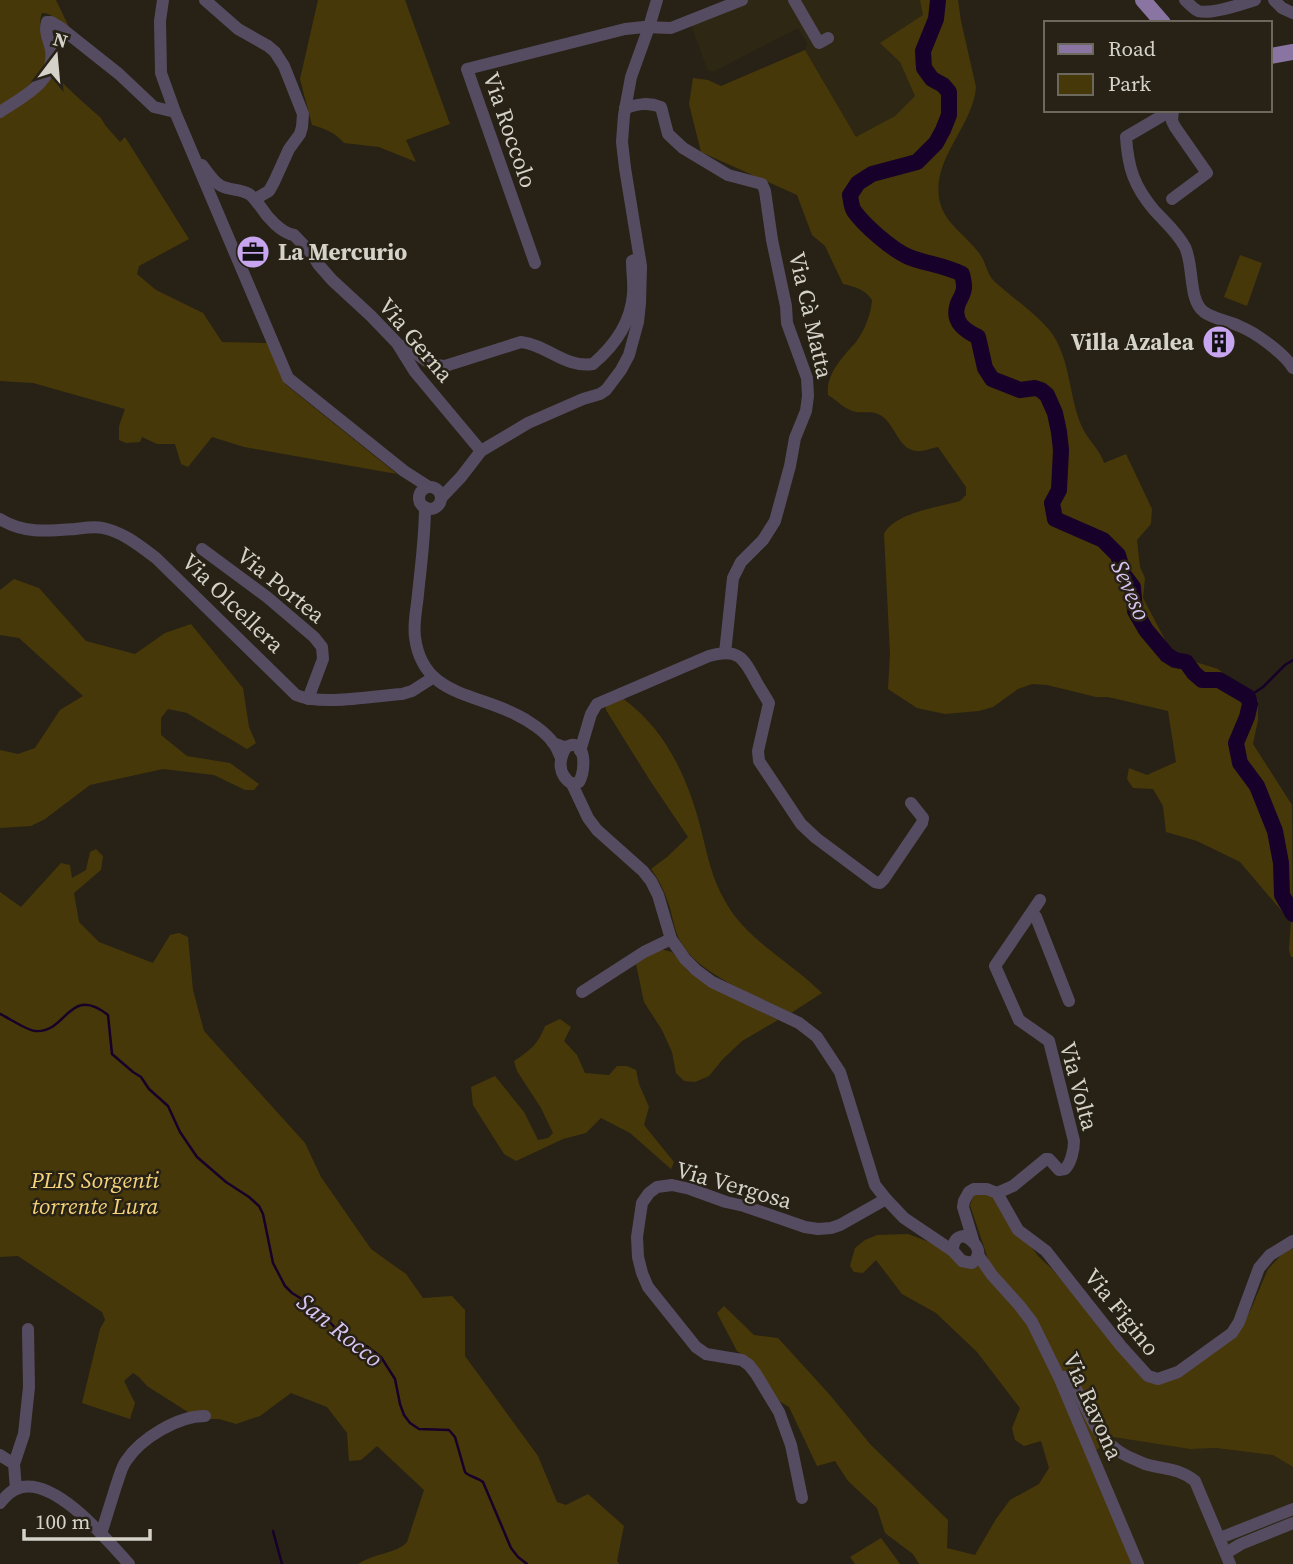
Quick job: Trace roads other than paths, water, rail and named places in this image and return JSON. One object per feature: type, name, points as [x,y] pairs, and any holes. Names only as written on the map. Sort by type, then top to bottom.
[{"type":"main road","points":[[1143,0],[1161,21]]},
{"type":"main road","points":[[1272,56],[1293,52]]},
{"type":"street","points":[[163,0],[160,21],[161,73],[288,378],[404,471],[430,497]]},
{"type":"street","points":[[193,154],[217,184],[250,194],[256,199],[269,191],[302,127],[303,114],[284,66],[275,52],[237,29],[205,0]]},
{"type":"street","points":[[430,497],[461,477],[481,451],[528,423],[600,394],[610,387],[629,355],[640,303],[639,258],[622,142],[631,77],[657,0]]},
{"type":"street","points":[[649,27],[671,28],[742,0]]},
{"type":"street","points":[[794,0],[819,43],[828,38]]},
{"type":"street","points":[[1185,0],[1198,11],[1231,8],[1255,0]]},
{"type":"street","points":[[1274,0],[1293,13]]},
{"type":"street","points":[[0,112],[41,83],[48,72],[51,50],[45,25],[51,22],[119,74],[154,107],[175,112]]},
{"type":"street","name":"Via Roccolo","points":[[535,263],[467,69],[606,33],[649,27]]},
{"type":"street","name":"Via Cà Matta","points":[[625,108],[643,103],[661,107],[668,134],[683,148],[728,175],[762,184],[787,323],[807,378],[806,411],[795,438],[775,521],[764,540],[741,562],[733,578],[730,654]]},
{"type":"street","points":[[1170,112],[1126,137],[1132,175],[1139,191],[1175,231],[1185,248],[1194,294],[1200,308],[1242,327],[1264,341],[1290,362],[1293,368]]},
{"type":"street","points":[[1172,200],[1207,173],[1175,127],[1172,121],[1173,112]]},
{"type":"street","name":"Via Gerna","points":[[256,199],[261,209],[284,231],[294,235],[332,280],[397,343],[415,372],[481,451]]},
{"type":"street","points":[[397,343],[415,352],[425,361],[439,366],[521,342],[532,344],[570,363],[593,363],[604,354],[621,332],[629,316],[633,293],[632,261],[639,258]]},
{"type":"street","points":[[430,497],[414,636],[425,667],[441,684],[515,714],[553,743],[573,748],[584,764],[577,781],[588,818],[597,830],[651,881],[671,939],[685,959],[712,982],[799,1023],[817,1037],[840,1072],[875,1185],[904,1218],[928,1233],[962,1238],[977,1248],[975,1259]]},
{"type":"street","name":"Via Olcellera","points":[[0,519],[12,526],[28,530],[103,528],[136,543],[156,558],[296,695],[308,699]]},
{"type":"street","name":"Via Portea","points":[[202,549],[267,597],[322,647],[323,659],[308,699]]},
{"type":"street","points":[[577,781],[563,776],[560,769],[589,726],[591,714],[597,704],[709,656],[730,654],[746,663],[769,703],[758,751],[759,761],[801,824],[816,838],[880,883],[922,822],[923,818],[911,803]]},
{"type":"street","points":[[308,699],[402,694],[435,677]]},
{"type":"street","name":"Via Volta","points":[[997,1193],[1013,1186],[1046,1159],[1059,1170],[1065,1169],[1069,1164],[1074,1142],[1049,1041],[1018,1020],[995,966],[1040,900]]},
{"type":"street","points":[[1031,914],[1036,917],[1069,1001]]},
{"type":"street","points":[[582,992],[643,952],[671,939]]},
{"type":"street","name":"Via Vergosa","points":[[802,1498],[791,1445],[779,1412],[756,1374],[742,1360],[706,1354],[696,1347],[648,1287],[638,1257],[637,1237],[642,1203],[657,1187],[672,1185],[752,1208],[804,1227],[818,1229],[840,1225],[886,1199]]},
{"type":"street","points":[[962,1238],[963,1207],[969,1192],[980,1188],[997,1193]]},
{"type":"street","name":"Via Figino","points":[[997,1193],[1018,1230],[1046,1251],[1121,1346],[1148,1376],[1158,1379],[1178,1372],[1232,1333],[1239,1322],[1259,1268],[1270,1255],[1293,1241]]},
{"type":"street","name":"Via Ravona","points":[[962,1238],[962,1261],[975,1259],[1032,1322],[1059,1377],[1138,1564]]},
{"type":"street","points":[[16,1489],[14,1464],[24,1434],[29,1387],[28,1329]]},
{"type":"street","points":[[1059,1377],[1068,1377],[1094,1424],[1116,1449],[1146,1464],[1186,1474],[1195,1481],[1228,1558],[1241,1544],[1276,1523],[1293,1509]]},
{"type":"street","points":[[101,1534],[122,1468],[131,1455],[169,1424],[184,1418],[205,1416]]},
{"type":"street","points":[[0,1455],[14,1464]]},
{"type":"street","points":[[0,1503],[16,1489],[29,1487],[46,1491],[75,1508],[129,1564]]},
{"type":"street","points":[[1220,1538],[1276,1523],[1293,1522]]},
{"type":"waterway","name":"Seveso","points":[[938,0],[936,19],[923,51],[924,68],[932,79],[949,92],[949,115],[943,130],[936,143],[917,162],[872,174],[858,183],[850,195],[853,209],[871,230],[902,254],[962,274],[964,289],[958,304],[957,318],[965,329],[978,337],[985,368],[992,379],[1020,390],[1041,390],[1047,395],[1055,413],[1061,450],[1059,490],[1052,503],[1055,519],[1103,540],[1118,555],[1124,575],[1133,587],[1135,611],[1146,630],[1167,655],[1186,662],[1202,680],[1219,680],[1248,697],[1250,704],[1247,717],[1236,743],[1240,763],[1257,786],[1275,831],[1281,863],[1282,895],[1293,914]]},
{"type":"waterway","points":[[1248,697],[1293,660]]},
{"type":"waterway","name":"San Rocco","points":[[0,1014],[35,1031],[46,1030],[76,1007],[84,1005],[95,1007],[108,1015],[112,1054],[141,1077],[149,1089],[168,1106],[180,1132],[197,1157],[259,1206],[273,1263],[285,1286],[318,1309],[337,1330],[381,1357],[395,1379],[400,1404],[410,1423],[419,1429],[449,1430],[455,1437],[465,1472],[483,1482],[511,1548],[527,1564]]},
{"type":"waterway","points":[[273,1531],[282,1564]]},
{"type":"place","name":"La Mercurio","points":[[253,252]]},
{"type":"place","name":"Villa Azalea","points":[[1219,342]]},
{"type":"park label","name":"PLIS Sorgenti torrente Lura","points":[[95,1193]]}]
